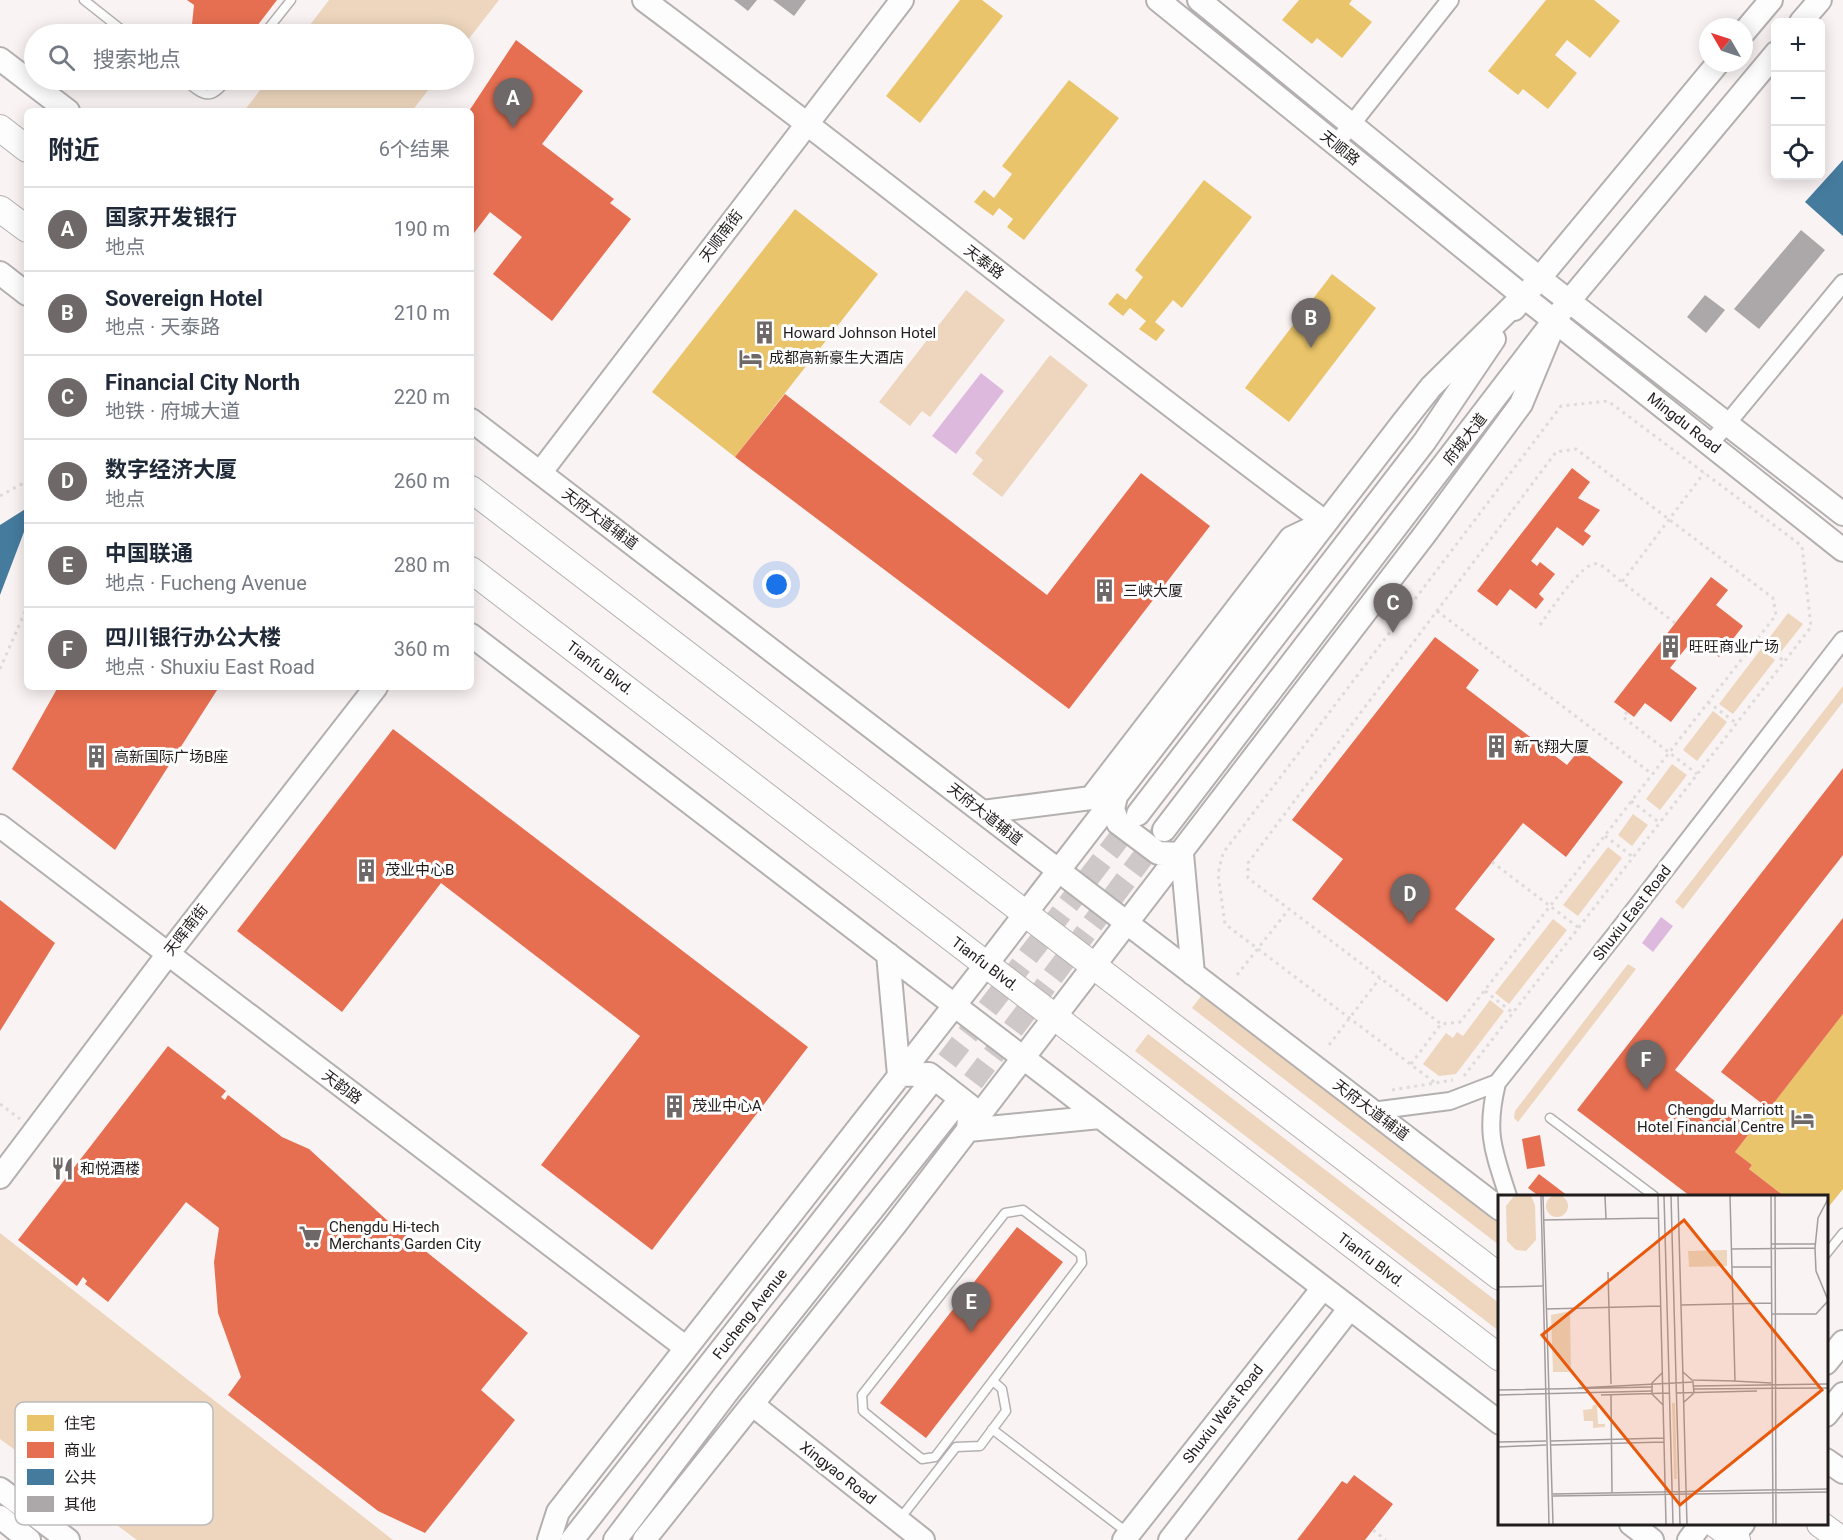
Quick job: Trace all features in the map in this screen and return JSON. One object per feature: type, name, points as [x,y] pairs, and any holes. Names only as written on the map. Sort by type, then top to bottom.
[{"type":"main road","points":[[0,128],[24,146]]},
{"type":"main road","points":[[0,209],[24,227]]},
{"type":"main road","points":[[474,491],[1498,1276]]},
{"type":"main road","name":"Tianfu Blvd.","points":[[474,572],[1498,1356]]},
{"type":"main road","points":[[1821,1525],[1842,1540]]},
{"type":"street","name":"天泰路","points":[[644,0],[808,122],[969,251],[1325,522]]},
{"type":"street","name":"天顺南街","points":[[540,473],[902,0]]},
{"type":"street","name":"天顺路","points":[[1158,0],[1523,296]]},
{"type":"street","name":"天顺路","points":[[1199,0],[1538,277],[1843,514]]},
{"type":"street","points":[[1336,144],[1450,0]]},
{"type":"street","points":[[1753,21],[1771,0]]},
{"type":"street","points":[[1804,18],[1820,0]]},
{"type":"street","points":[[0,59],[24,77]]},
{"type":"street","name":"府城大道","points":[[1164,830],[1569,301],[1771,59]]},
{"type":"street","name":"府城大道","points":[[1138,814],[1425,441],[1523,296],[1710,72]]},
{"type":"street","points":[[41,90],[64,108]]},
{"type":"street","points":[[0,273],[24,292]]},
{"type":"street","points":[[1711,444],[1843,283]]},
{"type":"street","points":[[549,1540],[558,1512],[1025,914],[1325,522],[1431,387],[1523,296]]},
{"type":"street","name":"Mingdu Road","points":[[1523,296],[1843,550]]},
{"type":"street","points":[[644,1540],[753,1405],[1128,924],[1521,404],[1555,322]]},
{"type":"street","name":"天府大道辅道","points":[[474,422],[1498,1207]]},
{"type":"street","points":[[983,812],[1091,798],[1291,538],[1325,522]]},
{"type":"street","points":[[474,637],[1498,1421]]},
{"type":"street","name":"Shuxiu East Road","points":[[1497,1083],[1843,640]]},
{"type":"street","name":"天晖南街","points":[[0,1177],[168,954],[374,690]]},
{"type":"street","points":[[1117,792],[1113,809],[1118,823],[1158,853],[1182,854]]},
{"type":"street","name":"天韵路","points":[[0,826],[685,1347]]},
{"type":"street","points":[[1182,854],[1193,974]]},
{"type":"street","points":[[888,954],[899,1075]]},
{"type":"street","points":[[899,1075],[929,1074],[970,1106],[968,1130]]},
{"type":"street","points":[[1372,1111],[1450,1101],[1497,1083]]},
{"type":"street","points":[[1497,1083],[1491,1106],[1490,1136],[1507,1195]]},
{"type":"street","name":"Fucheng Avenue","points":[[572,1540],[927,1087]]},
{"type":"street","name":"Fucheng Avenue","points":[[615,1540],[725,1395],[953,1108]]},
{"type":"street","points":[[968,1130],[1100,1117]]},
{"type":"street","name":"Shuxiu West Road","points":[[1126,1537],[1323,1287]]},
{"type":"street","points":[[1170,1540],[1350,1308]]},
{"type":"street","points":[[1828,1362],[1843,1342]]},
{"type":"street","points":[[1828,1415],[1843,1394]]},
{"type":"street","name":"Xingyao Road","points":[[753,1405],[923,1540]]},
{"type":"street","points":[[1828,1461],[1843,1472]]},
{"type":"street","points":[[0,1490],[15,1501]]},
{"type":"street","points":[[0,1517],[29,1540]]},
{"type":"street","points":[[48,1525],[68,1540]]},
{"type":"street","points":[[1631,1525],[1652,1540]]},
{"type":"street","points":[[1689,1540],[1700,1525]]},
{"type":"lane","points":[[84,0],[115,24]]},
{"type":"lane","points":[[272,24],[291,0]]},
{"type":"lane","points":[[197,90],[211,95],[219,90]]},
{"type":"lane","points":[[1550,1118],[1651,1195]]},
{"type":"lane","points":[[935,1457],[1082,1263],[1081,1254],[1023,1210],[1005,1213],[862,1395],[863,1411],[922,1459],[935,1457],[944,1463]]},
{"type":"lane","points":[[1828,1253],[1843,1233]]},
{"type":"lane","points":[[898,1521],[956,1447],[980,1446],[1006,1411],[1002,1389],[993,1381]]},
{"type":"lane","points":[[992,1429],[1126,1537]]},
{"type":"path","points":[[1372,1111],[1394,1088],[1463,1078],[1811,627],[1802,546],[1608,401],[1561,406],[1223,853],[1218,874],[1225,924],[1434,1082]]},
{"type":"path","points":[[1576,449],[1669,520],[1773,598],[1776,615],[1460,1022],[1442,1024],[1248,878],[1248,863],[1556,452],[1576,449]]},
{"type":"path","points":[[1622,582],[1704,473]]},
{"type":"path","points":[[0,496],[24,483]]},
{"type":"path","points":[[1540,625],[1581,571],[1590,564],[1598,564],[1675,623]]},
{"type":"path","points":[[1437,611],[1652,774]]},
{"type":"path","points":[[0,669],[24,614]]},
{"type":"path","points":[[1756,640],[1784,661]]},
{"type":"path","points":[[1708,702],[1736,723]]},
{"type":"path","points":[[1627,712],[1623,717],[1697,774]]},
{"type":"path","points":[[1632,801],[1660,823]]},
{"type":"path","points":[[1605,836],[1633,857]]},
{"type":"path","points":[[1492,862],[1579,927]]},
{"type":"path","points":[[1237,975],[1289,909]]},
{"type":"path","points":[[1329,1044],[1380,978]]},
{"type":"path","points":[[1485,991],[1513,1012]]},
{"type":"path","points":[[1411,1065],[1442,1024]]},
{"type":"path","points":[[1373,1530],[1386,1540]]},
{"type":"shaded area","points":[[329,0],[499,0],[474,32],[474,24],[311,24]]},
{"type":"shaded area","points":[[260,90],[428,90],[414,108],[246,108]]},
{"type":"shaded area","points":[[966,290],[1005,320],[930,417],[922,411],[910,426],[879,402]]},
{"type":"shaded area","points":[[1050,355],[1088,385],[1002,497],[972,474],[983,460],[975,453]]},
{"type":"shaded area","points":[[981,373],[1004,391],[956,454],[932,436]]},
{"type":"shaded area","points":[[1788,613],[1803,624],[1780,653],[1766,642]]},
{"type":"shaded area","points":[[1761,649],[1775,660],[1733,714],[1719,704]]},
{"type":"shaded area","points":[[1843,686],[1843,702],[1683,909],[1675,902]]},
{"type":"shaded area","points":[[1713,711],[1727,722],[1697,761],[1683,750]]},
{"type":"shaded area","points":[[1672,764],[1687,775],[1660,810],[1646,799]]},
{"type":"shaded area","points":[[1633,814],[1648,825],[1632,846],[1618,835]]},
{"type":"shaded area","points":[[1608,847],[1622,858],[1578,916],[1563,905]]},
{"type":"shaded area","points":[[1661,917],[1673,926],[1653,952],[1642,943]]},
{"type":"shaded area","points":[[1553,919],[1567,930],[1509,1004],[1495,993]]},
{"type":"shaded area","points":[[1628,964],[1636,969],[1518,1122],[1514,1118],[1515,1111]]},
{"type":"shaded area","points":[[1207,988],[1498,1212],[1498,1244],[1192,1008]]},
{"type":"shaded area","points":[[1490,1000],[1504,1011],[1456,1074],[1439,1076],[1423,1064],[1446,1033],[1453,1038],[1457,1032],[1463,1036]]},
{"type":"shaded area","points":[[1148,1034],[1498,1302],[1498,1330],[1135,1051]]},
{"type":"shaded area","points":[[0,1233],[393,1540],[137,1540],[117,1525],[213,1525],[213,1402],[15,1402],[15,1450],[0,1439]]},
{"type":"building: 住宅","points":[[960,0],[982,0],[1003,16],[920,123],[886,96]]},
{"type":"building: 住宅","points":[[1299,0],[1352,0],[1349,4],[1372,22],[1342,58],[1317,38],[1312,44],[1282,20]]},
{"type":"building: 住宅","points":[[1546,0],[1594,0],[1620,21],[1590,58],[1567,40],[1555,55],[1577,73],[1548,109],[1523,89],[1518,95],[1488,71]]},
{"type":"building: 住宅","points":[[1069,80],[1119,118],[1024,240],[1007,227],[1013,219],[999,208],[993,216],[974,202],[984,190],[994,198],[1012,174],[1002,166]]},
{"type":"building: 住宅","points":[[1204,180],[1252,217],[1182,308],[1173,300],[1155,322],[1165,330],[1156,341],[1139,329],[1146,321],[1130,308],[1123,316],[1108,304],[1117,293],[1126,300],[1143,277],[1135,270]]},
{"type":"building: 住宅","name":"Howard Johnson Hotel","points":[[795,209],[878,274],[735,457],[652,392]]},
{"type":"building: 住宅","points":[[1332,274],[1376,308],[1289,422],[1245,388]]},
{"type":"building: 住宅","name":"Chengdu Marriott Hotel Financial Centre","points":[[1843,1014],[1843,1189],[1828,1208],[1828,1195],[1783,1195],[1749,1169],[1752,1165],[1735,1152]]},
{"type":"building: 商业","points":[[187,0],[277,0],[259,24],[192,24],[194,5]]},
{"type":"building: 商业","points":[[516,40],[583,91],[542,144],[614,199],[610,203],[631,219],[552,321],[493,274],[522,237],[490,212],[474,233],[474,108],[471,108]]},
{"type":"building: 商业","points":[[785,394],[1047,595],[1141,473],[1210,526],[1069,709],[735,457]]},
{"type":"building: 商业","points":[[1572,468],[1590,482],[1578,498],[1600,510],[1584,531],[1591,536],[1583,546],[1557,527],[1531,561],[1537,566],[1540,562],[1555,574],[1539,594],[1544,599],[1536,609],[1510,589],[1497,606],[1477,591]]},
{"type":"building: 商业","name":"旺旺商业广场","points":[[1711,577],[1728,590],[1716,605],[1743,626],[1719,657],[1694,638],[1670,668],[1697,688],[1671,722],[1645,703],[1634,717],[1614,702]]},
{"type":"building: 商业","points":[[1435,637],[1479,670],[1466,688],[1567,765],[1580,749],[1623,782],[1566,857],[1523,823],[1455,909],[1495,939],[1447,1002],[1312,899],[1343,859],[1292,820]]},
{"type":"building: 商业","name":"高新国际广场B座","points":[[56,690],[217,690],[115,850],[12,769]]},
{"type":"building: 商业","points":[[393,729],[808,1047],[652,1250],[541,1165],[640,1036],[441,883],[342,1012],[237,931]]},
{"type":"building: 商业","points":[[1843,768],[1843,855],[1675,1070],[1752,1130],[1735,1152],[1752,1165],[1749,1169],[1783,1195],[1689,1195],[1577,1110]]},
{"type":"building: 商业","points":[[0,900],[55,943],[0,1031]]},
{"type":"building: 商业","points":[[1843,918],[1843,1014],[1769,1109],[1721,1072]]},
{"type":"building: 商业","points":[[168,1046],[226,1091],[221,1097],[225,1100],[228,1095],[282,1137],[309,1149],[389,1222],[528,1333],[481,1390],[515,1420],[425,1533],[378,1511],[228,1395],[241,1377],[218,1313],[214,1262],[219,1228],[186,1202],[108,1302],[85,1284],[87,1281],[83,1277],[77,1286],[18,1240]]},
{"type":"building: 商业","points":[[1540,1135],[1545,1166],[1527,1169],[1522,1139]]},
{"type":"building: 商业","points":[[1539,1174],[1567,1195],[1538,1195],[1528,1188]]},
{"type":"building: 商业","points":[[1017,1227],[1063,1262],[926,1438],[880,1403]]},
{"type":"building: 商业","points":[[1354,1475],[1393,1504],[1365,1540],[1297,1540],[1342,1481],[1347,1484]]},
{"type":"building: 公共","points":[[1843,160],[1843,236],[1805,202]]},
{"type":"building: 公共","points":[[24,510],[24,532],[0,595],[0,525]]},
{"type":"building: 其他","points":[[734,0],[757,0],[748,11]]},
{"type":"building: 其他","points":[[773,0],[806,0],[794,16]]},
{"type":"building: 其他","points":[[1801,230],[1825,250],[1759,329],[1734,309]]},
{"type":"building: 其他","points":[[1705,295],[1725,310],[1706,333],[1687,317]]},
{"type":"tunnel","points":[[927,1087],[1137,815]]},
{"type":"tunnel","points":[[953,1108],[1162,832]]},
{"type":"place","name":"国家开发银行","points":[[513,128]]},
{"type":"place","name":"Howard Johnson Hotel","points":[[765,333]]},
{"type":"place","name":"Sovereign Hotel","points":[[1311,348]]},
{"type":"place","name":"成都高新豪生大酒店","points":[[751,358]]},
{"type":"place","name":"三峡大厦","points":[[1105,591]]},
{"type":"place","name":"Financial City North","points":[[1393,633]]},
{"type":"place","name":"旺旺商业广场","points":[[1671,647]]},
{"type":"place","name":"新飞翔大厦","points":[[1496,747]]},
{"type":"place","name":"高新国际广场B座","points":[[96,757]]},
{"type":"place","name":"茂业中心B","points":[[367,870]]},
{"type":"place","name":"数字经济大厦","points":[[1410,924]]},
{"type":"place","name":"四川银行办公大楼","points":[[1646,1090]]},
{"type":"place","name":"茂业中心A","points":[[674,1106]]},
{"type":"place","name":"Chengdu Marriott Hotel Financial Centre","points":[[1802,1119]]},
{"type":"place","name":"和悦酒楼","points":[[62,1169]]},
{"type":"place","name":"Chengdu Hi-tech Merchants Garden City","points":[[311,1236]]},
{"type":"place","name":"中国联通","points":[[971,1332]]}]
